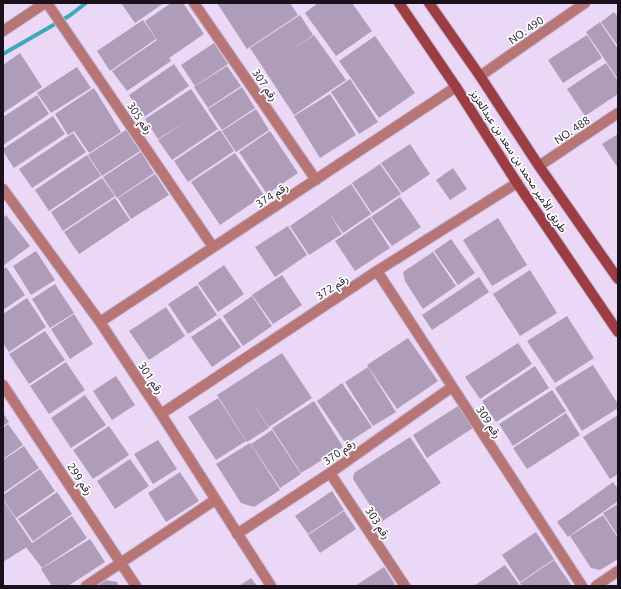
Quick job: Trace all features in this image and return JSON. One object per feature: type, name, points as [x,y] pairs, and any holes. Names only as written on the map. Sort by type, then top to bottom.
[{"type":"main road","name":"طريق الأمير محمد بن سعد بن عبدالعزيز","points":[[399,3],[456,87],[517,183],[618,332]]},
{"type":"main road","name":"طريق الأمير محمد بن سعد بن عبدالعزيز","points":[[429,3],[480,76],[539,166],[618,279]]},
{"type":"street","points":[[3,31],[46,3]]},
{"type":"street","name":"رقم 305","points":[[46,3],[213,247]]},
{"type":"street","name":"رقم 307","points":[[194,3],[316,180]]},
{"type":"street","name":"NO. 490","points":[[480,76],[586,3]]},
{"type":"street","name":"رقم 374","points":[[100,322],[456,87]]},
{"type":"street","name":"NO. 488","points":[[539,166],[618,113]]},
{"type":"street","name":"رقم 372","points":[[161,414],[377,271],[517,183]]},
{"type":"street","name":"رقم 301","points":[[5,196],[100,322],[271,586]]},
{"type":"street","name":"رقم 309","points":[[377,271],[582,586]]},
{"type":"street","name":"رقم 299","points":[[3,385],[136,586]]},
{"type":"street","name":"رقم 370","points":[[237,534],[330,473],[452,387]]},
{"type":"street","name":"رقم 303","points":[[330,473],[405,586]]},
{"type":"street","points":[[86,586],[216,500]]},
{"type":"street","points":[[596,586],[618,571]]},
{"type":"building","points":[[121,3],[164,3],[135,23]]},
{"type":"building","points":[[171,3],[183,3],[204,34],[169,58],[171,61],[127,91],[112,71],[157,40],[145,21]]},
{"type":"building","points":[[217,3],[290,3],[298,15],[247,49]]},
{"type":"building","points":[[318,3],[352,3],[372,31],[336,56],[305,13]]},
{"type":"building","points":[[614,12],[618,17],[618,46],[601,22]]},
{"type":"building","points":[[300,15],[313,35],[287,53],[314,35],[346,80],[294,115],[250,48]]},
{"type":"building","points":[[143,20],[156,39],[110,71],[97,51]]},
{"type":"building","points":[[600,22],[618,49],[618,79],[586,32]]},
{"type":"building","points":[[587,35],[602,58],[563,83],[548,60]]},
{"type":"building","points":[[375,36],[415,93],[379,118],[339,61]]},
{"type":"building","points":[[214,43],[228,64],[195,86],[181,65]]},
{"type":"building","points":[[20,53],[42,87],[3,113],[3,65]]},
{"type":"building","points":[[606,63],[618,81],[618,94],[585,116],[567,89]]},
{"type":"building","points":[[174,64],[189,86],[144,117],[129,95]]},
{"type":"building","points":[[227,66],[241,86],[208,108],[194,87]]},
{"type":"building","points":[[77,67],[91,88],[51,113],[37,93]]},
{"type":"building","points":[[350,79],[378,122],[359,134],[331,92]]},
{"type":"building","points":[[242,87],[255,108],[222,130],[208,109]]},
{"type":"building","points":[[94,88],[121,132],[89,153],[74,131],[68,135],[55,114]]},
{"type":"building","points":[[191,89],[218,129],[172,160],[158,140],[186,121],[158,139],[145,119]]},
{"type":"building","points":[[330,94],[356,135],[320,158],[294,116]]},
{"type":"building","points":[[37,95],[49,114],[3,145],[3,117]]},
{"type":"building","points":[[256,109],[269,130],[236,152],[222,131]]},
{"type":"building","points":[[53,116],[65,134],[14,168],[3,149]]},
{"type":"building","points":[[126,130],[140,151],[102,176],[88,155]]},
{"type":"building","points":[[220,130],[234,151],[188,182],[174,161]]},
{"type":"building","points":[[270,131],[298,173],[267,194],[239,152]]},
{"type":"building","points":[[73,133],[86,152],[32,188],[19,169]]},
{"type":"building","points":[[618,134],[618,168],[602,144]]},
{"type":"building","points":[[410,144],[430,174],[402,193],[381,163]]},
{"type":"building","points":[[141,152],[154,173],[117,198],[103,177]]},
{"type":"building","points":[[235,153],[264,195],[220,225],[191,182]]},
{"type":"building","points":[[87,155],[101,176],[49,211],[35,190]]},
{"type":"building","points":[[380,164],[401,194],[372,213],[352,183]]},
{"type":"building","points":[[453,168],[467,189],[450,200],[436,180]]},
{"type":"building","points":[[155,174],[169,195],[131,219],[118,198]]},
{"type":"building","points":[[102,178],[115,196],[63,231],[51,212]]},
{"type":"building","points":[[351,184],[371,214],[343,233],[328,211],[342,234],[309,255],[290,226]]},
{"type":"building","points":[[400,197],[421,227],[392,246],[371,217]]},
{"type":"building","points":[[115,198],[130,220],[79,254],[64,232]]},
{"type":"building","points":[[6,215],[30,246],[3,266],[3,218]]},
{"type":"building","points":[[370,217],[390,248],[355,271],[335,241]]},
{"type":"building","points":[[498,218],[527,265],[492,286],[463,240]]},
{"type":"building","points":[[288,226],[307,255],[275,277],[255,247]]},
{"type":"building","points":[[451,239],[475,273],[458,285],[434,251]]},
{"type":"building","points":[[36,251],[55,280],[31,295],[13,266]]},
{"type":"building","points":[[433,252],[456,286],[423,309],[405,281],[403,272]]},
{"type":"building","points":[[224,265],[244,294],[218,312],[198,283]]},
{"type":"building","points":[[6,267],[25,295],[3,310],[3,269]]},
{"type":"building","points":[[530,270],[557,313],[520,336],[493,294]]},
{"type":"building","points":[[282,275],[302,305],[273,324],[252,295]]},
{"type":"building","points":[[479,277],[489,292],[432,330],[422,315]]},
{"type":"building","points":[[55,284],[74,313],[50,328],[32,299]]},
{"type":"building","points":[[197,285],[217,315],[188,334],[168,304]]},
{"type":"building","points":[[252,296],[272,326],[243,346],[223,316]]},
{"type":"building","points":[[27,298],[46,327],[9,352],[3,343],[3,314]]},
{"type":"building","points":[[166,307],[185,336],[149,360],[129,331]]},
{"type":"building","points":[[74,314],[93,344],[70,359],[51,329]]},
{"type":"building","points":[[567,316],[594,358],[555,383],[527,341]]},
{"type":"building","points":[[220,318],[241,347],[212,367],[191,337]]},
{"type":"building","points":[[45,331],[65,360],[29,384],[9,354]]},
{"type":"building","points":[[408,338],[438,381],[397,409],[367,365]]},
{"type":"building","points":[[518,343],[532,364],[480,399],[465,377]]},
{"type":"building","points":[[282,353],[312,398],[269,427],[248,397],[269,428],[247,442],[217,395]]},
{"type":"building","points":[[66,362],[85,390],[49,414],[30,386]]},
{"type":"building","points":[[593,365],[618,404],[618,408],[582,431],[555,388]]},
{"type":"building","points":[[535,366],[549,388],[496,422],[482,401]]},
{"type":"building","points":[[368,367],[396,412],[373,426],[345,382]]},
{"type":"building","points":[[116,376],[135,405],[112,420],[93,391]]},
{"type":"building","points":[[342,383],[372,427],[346,444],[317,401]]},
{"type":"building","points":[[552,390],[566,411],[513,446],[499,424]]},
{"type":"building","points":[[85,395],[106,425],[71,448],[51,418]]},
{"type":"building","points":[[218,398],[246,441],[216,460],[188,417]]},
{"type":"building","points":[[314,401],[343,447],[301,473],[272,428]]},
{"type":"building","points":[[458,406],[473,428],[427,458],[413,435]]},
{"type":"building","points":[[3,413],[9,422],[3,426]]},
{"type":"building","points":[[566,413],[580,435],[527,469],[513,448]]},
{"type":"building","points":[[618,415],[618,474],[610,479],[583,437]]},
{"type":"building","points":[[8,424],[23,445],[3,459],[3,428]]},
{"type":"building","points":[[109,426],[129,455],[93,479],[73,450]]},
{"type":"building","points":[[272,430],[301,474],[280,488],[251,444]]},
{"type":"building","points":[[410,437],[441,483],[381,522],[353,479],[354,473]]},
{"type":"building","points":[[158,440],[177,469],[153,484],[134,454]]},
{"type":"building","points":[[250,443],[280,490],[254,507],[241,503],[216,464]]},
{"type":"building","points":[[24,446],[39,468],[3,493],[3,460]]},
{"type":"building","points":[[130,459],[149,486],[115,509],[97,481]]},
{"type":"building","points":[[40,469],[55,491],[16,518],[3,499],[3,495]]},
{"type":"building","points":[[180,472],[199,501],[166,522],[148,493]]},
{"type":"building","points":[[613,482],[618,489],[618,501],[568,537],[557,522]]},
{"type":"building","points":[[332,491],[344,510],[308,534],[295,516]]},
{"type":"building","points":[[57,492],[72,514],[33,541],[18,519]]},
{"type":"building","points":[[3,500],[32,543],[72,516],[87,538],[42,568],[26,547],[3,562]]},
{"type":"building","points":[[618,504],[618,536],[603,513]]},
{"type":"building","points":[[344,511],[356,529],[320,553],[308,535]]},
{"type":"building","points":[[603,515],[618,538],[618,559],[600,570],[591,568],[570,536]]},
{"type":"building","points":[[536,532],[554,559],[520,582],[502,555]]},
{"type":"building","points":[[90,539],[105,562],[68,586],[52,586],[41,569]]},
{"type":"building","points":[[554,560],[572,586],[522,586],[520,583]]},
{"type":"building","points":[[505,565],[520,586],[474,586]]},
{"type":"building","points":[[384,567],[396,586],[355,586]]},
{"type":"building","points":[[251,578],[257,586],[239,586]]},
{"type":"building","points":[[106,580],[117,582],[119,586],[97,586]]},
{"type":"waterway","points":[[3,54],[69,16],[86,3]]}]
